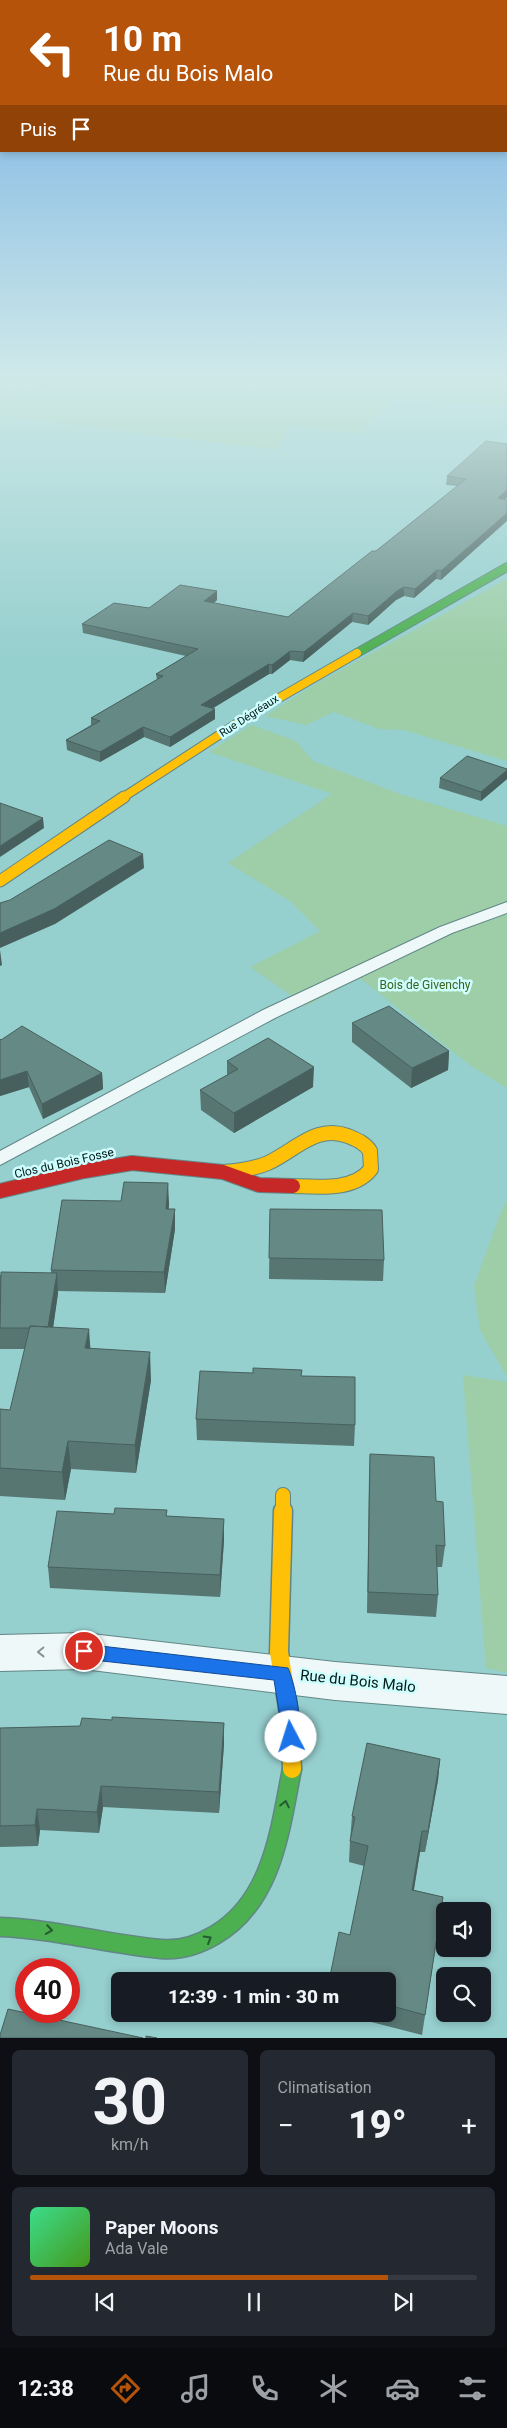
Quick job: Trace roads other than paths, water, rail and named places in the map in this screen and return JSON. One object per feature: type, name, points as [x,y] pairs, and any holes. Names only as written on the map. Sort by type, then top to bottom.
[{"type":"main road","name":"Rue Dégréaux","points":[[0,881],[100,812],[253,713],[507,567]]},
{"type":"main road","name":"Clos du Bois Fosse","points":[[0,1191],[84,1170],[132,1163],[223,1172],[238,1171],[266,1164],[306,1138],[320,1133],[336,1133],[365,1144],[372,1155],[373,1165],[368,1174],[358,1181],[328,1188],[259,1184],[223,1172]]},
{"type":"main road","points":[[0,1927],[34,1928],[163,1949],[196,1946],[230,1926],[260,1889],[276,1848],[292,1772],[290,1720],[279,1652],[283,1496]]},
{"type":"street","name":"Rue du Bois Malo","points":[[0,1653],[84,1651],[335,1681],[507,1695]]},
{"type":"lane","points":[[0,1159],[270,1014],[446,930],[507,907]]},
{"type":"park label","name":"Bois de Givenchy","points":[[425,985]]}]
